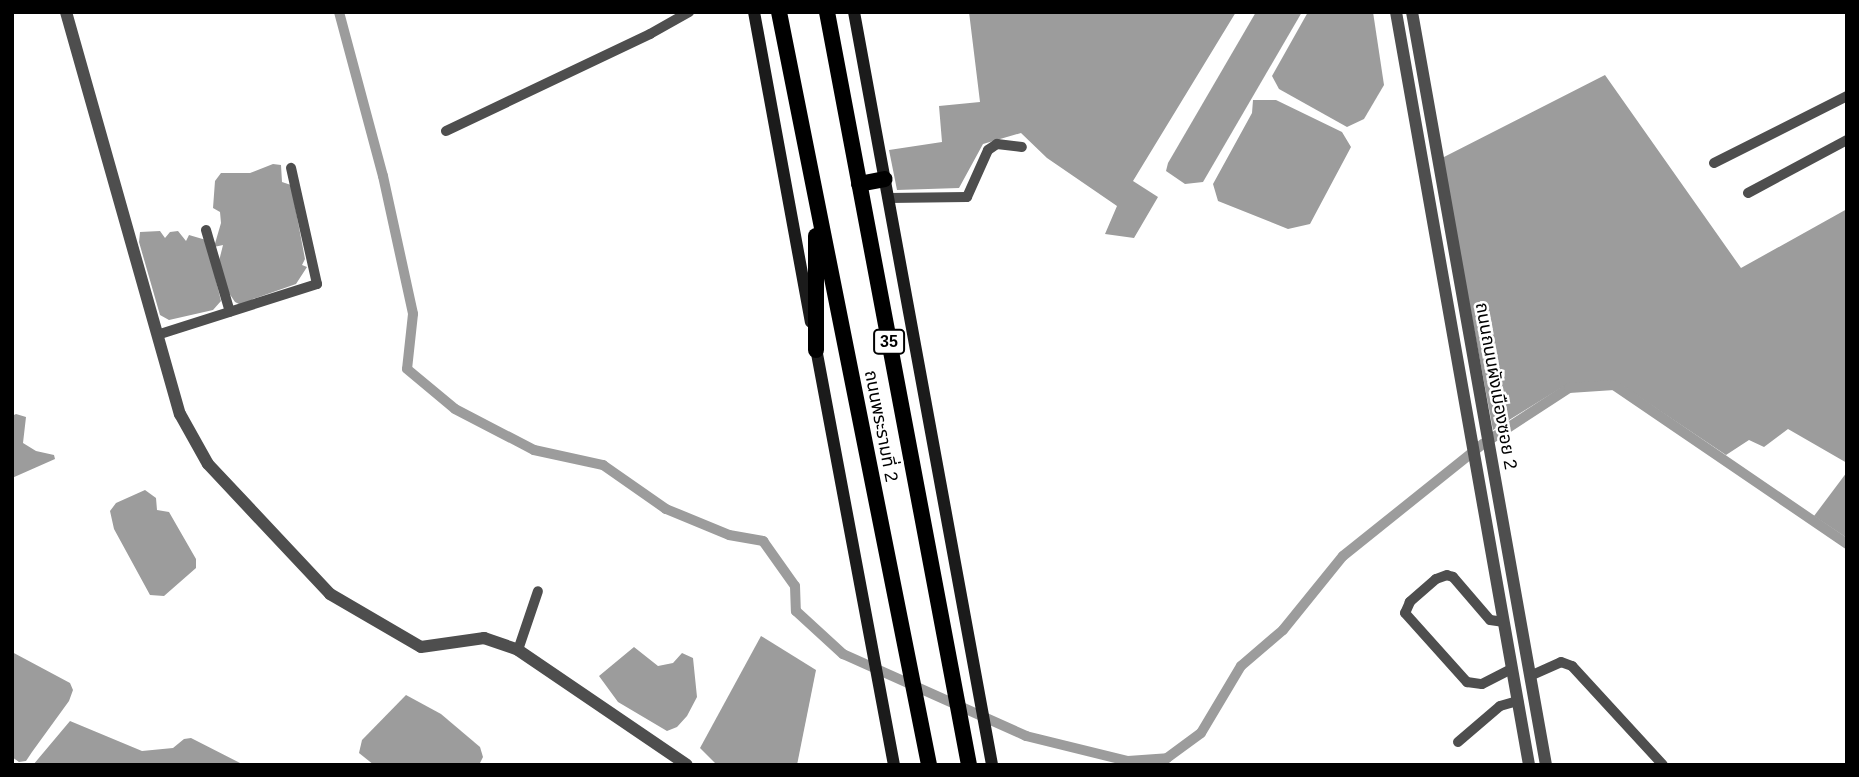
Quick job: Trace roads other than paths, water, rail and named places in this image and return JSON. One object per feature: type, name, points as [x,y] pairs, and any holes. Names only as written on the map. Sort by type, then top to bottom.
[{"type":"highway","name":"ถนนพระรามที่ 2","points":[[779,12],[929,765]]},
{"type":"highway","name":"ถนนพระรามที่ 2","points":[[827,12],[969,765]]},
{"type":"highway","points":[[859,184],[885,179]]},
{"type":"highway","points":[[815,191],[817,349]]},
{"type":"main road","points":[[754,12],[894,765]]},
{"type":"main road","name":"35","points":[[854,12],[991,760]]},
{"type":"street","points":[[66,12],[180,414],[208,464],[330,594],[421,647],[484,638],[518,650],[687,765]]},
{"type":"street","points":[[446,131],[650,34],[688,12]]},
{"type":"street","name":"ถนนถนนผังเมืองซอย 2","points":[[1396,12],[1529,765]]},
{"type":"street","name":"ถนนถนนผังเมืองซอย 2","points":[[1412,12],[1546,765]]},
{"type":"street","points":[[1714,163],[1847,96]]},
{"type":"street","points":[[1748,193],[1847,140]]},
{"type":"street","points":[[889,198],[967,197],[988,150],[997,144],[1022,147]]},
{"type":"street","points":[[158,335],[317,284],[291,168]]},
{"type":"street","points":[[206,230],[230,312]]},
{"type":"street","points":[[1504,622],[1490,620],[1453,577],[1447,575],[1436,579],[1410,602],[1405,613],[1468,682],[1482,684],[1512,669]]},
{"type":"street","points":[[518,650],[538,591]]},
{"type":"street","points":[[1530,676],[1561,662],[1572,666],[1663,765]]},
{"type":"street","points":[[1458,742],[1500,706],[1518,701]]},
{"type":"waterway","points":[[339,12],[383,176],[413,314],[407,369],[455,409],[534,450],[603,465],[666,509],[729,535],[763,541],[795,586],[796,611],[843,654],[1026,736],[1128,761],[1167,758],[1201,733],[1241,666],[1283,630],[1343,556],[1483,444],[1569,388],[1614,385],[1847,544]]}]
